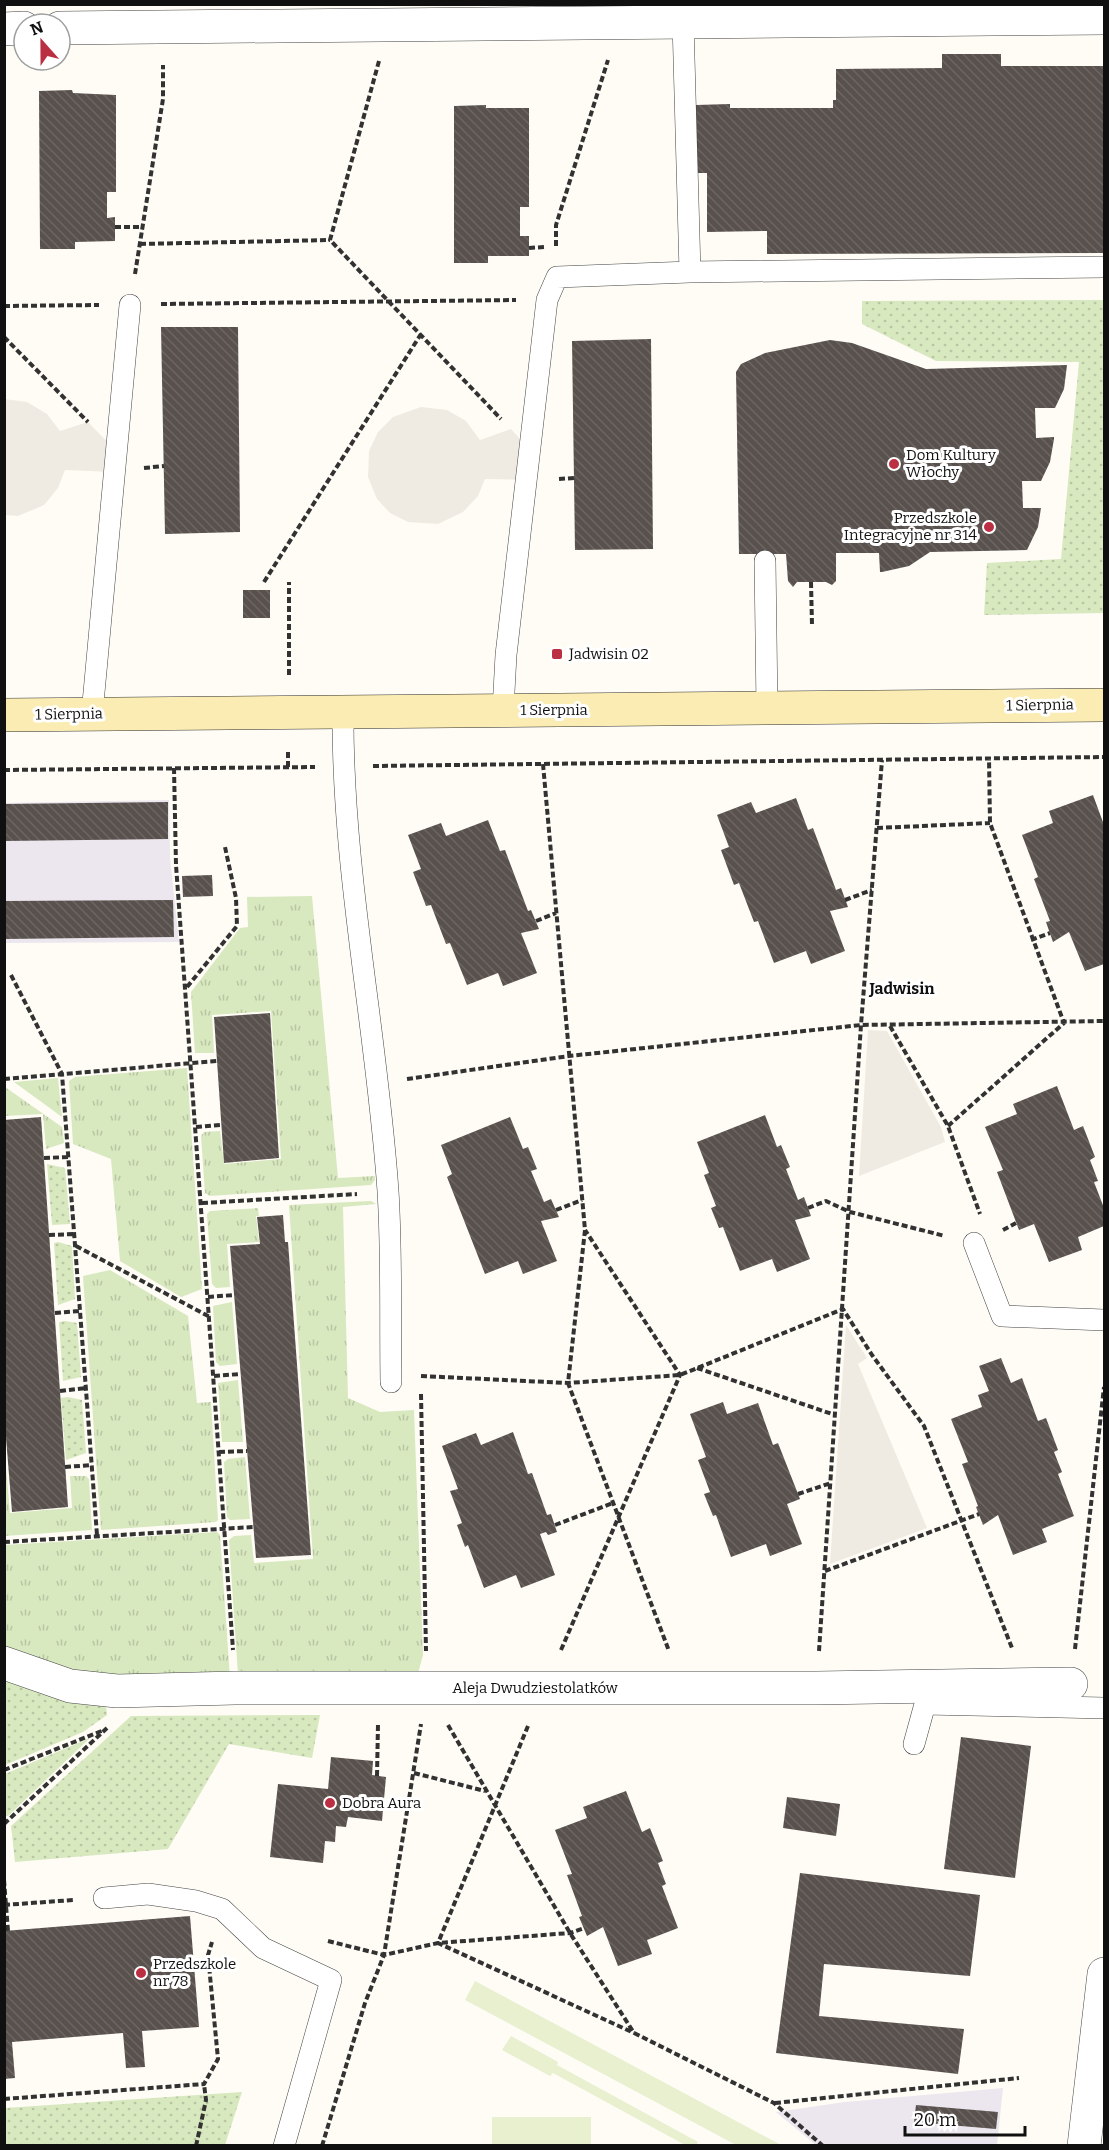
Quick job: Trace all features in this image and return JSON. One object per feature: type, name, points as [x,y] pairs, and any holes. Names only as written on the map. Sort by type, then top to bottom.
[{"type":"street","points":[[72,28],[1104,18]]},
{"type":"street","name":"1 Sierpnia","points":[[4,715],[1104,705]]},
{"type":"street","name":"Aleja Dwudziestolatków","points":[[4,1663],[70,1686],[117,1691],[235,1688],[816,1688],[1071,1684]]},
{"type":"street","points":[[1084,2145],[1104,1974]]},
{"type":"lane","points":[[683,22],[690,272]]},
{"type":"lane","points":[[503,710],[506,655],[547,300],[557,277],[690,272],[1104,267]]},
{"type":"lane","points":[[92,714],[129,305]]},
{"type":"lane","points":[[765,561],[767,708]]},
{"type":"lane","points":[[343,712],[343,767],[388,1192],[392,1382]]},
{"type":"lane","points":[[974,1243],[1002,1316],[1104,1320]]},
{"type":"lane","points":[[914,1744],[925,1704],[1104,1708]]},
{"type":"lane","points":[[104,1898],[148,1894],[196,1901],[222,1909],[263,1948],[289,1958],[331,1980],[284,2145]]},
{"type":"path","points":[[556,225],[620,23]]},
{"type":"path","points":[[330,240],[389,25]]},
{"type":"path","points":[[129,305],[163,99],[162,27]]},
{"type":"path","points":[[115,227],[142,227]]},
{"type":"path","points":[[140,244],[330,240],[531,451]]},
{"type":"path","points":[[4,306],[547,300]]},
{"type":"path","points":[[264,582],[421,334]]},
{"type":"path","points":[[4,337],[116,451]]},
{"type":"path","points":[[289,582],[289,686]]},
{"type":"path","points":[[811,582],[812,624]]},
{"type":"path","points":[[4,770],[1104,757]]},
{"type":"path","points":[[989,758],[990,823],[1031,940],[1064,1023]]},
{"type":"path","points":[[816,1688],[861,1025],[882,760]]},
{"type":"path","points":[[543,764],[585,1230],[568,1383],[683,1688]]},
{"type":"path","points":[[174,768],[176,865],[192,1062],[235,1688]]},
{"type":"path","points":[[877,828],[990,823]]},
{"type":"path","points":[[186,988],[237,926],[236,898],[225,847]]},
{"type":"path","points":[[845,900],[872,890]]},
{"type":"path","points":[[536,921],[556,913]]},
{"type":"path","points":[[1031,940],[1050,933]]},
{"type":"path","points":[[11,975],[62,1074],[97,1535]]},
{"type":"path","points":[[377,1083],[570,1056],[861,1025],[1104,1021]]},
{"type":"path","points":[[948,1126],[1064,1023]]},
{"type":"path","points":[[808,1208],[826,1201],[850,1212],[974,1243],[989,1237],[948,1126],[890,1026]]},
{"type":"path","points":[[4,1079],[217,1061]]},
{"type":"path","points":[[196,1126],[221,1125]]},
{"type":"path","points":[[44,1158],[69,1157]]},
{"type":"path","points":[[202,1203],[388,1192]]},
{"type":"path","points":[[556,1210],[582,1200]]},
{"type":"path","points":[[585,1230],[680,1376]]},
{"type":"path","points":[[49,1234],[74,1233]]},
{"type":"path","points":[[75,1245],[210,1317]]},
{"type":"path","points":[[208,1297],[234,1295]]},
{"type":"path","points":[[421,1376],[568,1383],[680,1376],[843,1309]]},
{"type":"path","points":[[843,1309],[872,1355],[924,1426],[1027,1684]]},
{"type":"path","points":[[55,1313],[80,1311]]},
{"type":"path","points":[[697,1368],[836,1415]]},
{"type":"path","points":[[214,1376],[240,1374]]},
{"type":"path","points":[[438,1943],[544,1688],[680,1376]]},
{"type":"path","points":[[1071,1684],[1104,1387]]},
{"type":"path","points":[[60,1391],[86,1388]]},
{"type":"path","points":[[219,1452],[247,1451]]},
{"type":"path","points":[[65,1467],[92,1465]]},
{"type":"path","points":[[798,1494],[831,1483]]},
{"type":"path","points":[[555,1525],[613,1503]]},
{"type":"path","points":[[824,1572],[979,1514]]},
{"type":"path","points":[[4,1542],[253,1527]]},
{"type":"path","points":[[376,1688],[377,1776]]},
{"type":"path","points":[[427,1688],[485,1791],[570,1933],[634,2033]]},
{"type":"path","points":[[4,1824],[106,1729],[111,1721]]},
{"type":"path","points":[[4,1770],[106,1729]]},
{"type":"path","points":[[414,1773],[485,1791]]},
{"type":"path","points":[[4,1880],[8,1931]]},
{"type":"path","points":[[5,1904],[104,1898]]},
{"type":"path","points":[[289,1958],[297,1932],[384,1955],[438,1943],[570,1933],[584,1928]]},
{"type":"path","points":[[196,2145],[206,2100],[204,2084],[218,2059],[208,1954],[213,1941],[218,1945]]},
{"type":"path","points":[[438,1943],[634,2033],[774,2103],[823,2145]]},
{"type":"path","points":[[322,2145],[365,2003],[384,1955]]},
{"type":"path","points":[[774,2103],[1019,2078]]},
{"type":"path","points":[[4,2099],[204,2084]]},
{"type":"shaded area","points":[[4,399],[27,402],[47,414],[60,431],[88,422],[116,451],[114,472],[65,470],[58,488],[44,505],[18,516],[5,515]]},
{"type":"shaded area","points":[[421,407],[447,410],[466,421],[480,440],[511,429],[531,451],[528,480],[485,479],[478,496],[463,512],[438,524],[408,522],[390,513],[377,499],[368,477],[369,451],[378,432],[393,417]]},
{"type":"shaded area","points":[[169,800],[170,858],[179,942],[5,943],[4,803]]},
{"type":"shaded area","points":[[868,1030],[887,1031],[941,1127],[945,1142],[859,1176]]},
{"type":"shaded area","points":[[846,1325],[867,1358],[858,1364],[927,1528],[830,1564]]},
{"type":"shaded area","points":[[1003,2088],[997,2145],[816,2145],[776,2112],[845,2102]]},
{"type":"green space","points":[[1104,300],[1104,613],[984,615],[987,563],[1061,559],[1079,362],[936,361],[862,324],[862,301]]},
{"type":"green space","points":[[312,896],[338,1178],[375,1176],[375,1180],[371,1185],[210,1196],[205,1193],[201,1136],[204,1132],[220,1131],[224,1164],[281,1159],[271,1011],[212,1015],[214,1053],[195,1053],[191,992],[240,928],[248,927],[247,897]]},
{"type":"green space","points":[[187,1068],[202,1289],[181,1297],[120,1261],[111,1159],[73,1144],[69,1081],[75,1077]]},
{"type":"green space","points":[[58,1078],[62,1117],[14,1082]]},
{"type":"green space","points":[[5,1087],[62,1127],[64,1143],[46,1149],[43,1114],[5,1116]]},
{"type":"green space","points":[[47,1164],[65,1168],[70,1224],[52,1225]]},
{"type":"green space","points":[[371,1201],[376,1204],[343,1207],[348,1398],[380,1412],[414,1410],[423,1655],[416,1681],[238,1675],[229,1540],[234,1536],[251,1535],[254,1563],[313,1559],[289,1205]]},
{"type":"green space","points":[[258,1208],[259,1216],[256,1216],[259,1242],[227,1244],[230,1287],[216,1288],[212,1284],[207,1214],[210,1211]]},
{"type":"green space","points":[[54,1243],[72,1246],[75,1299],[58,1305]]},
{"type":"green space","points":[[110,1270],[188,1316],[197,1403],[211,1402],[218,1520],[216,1522],[101,1530],[83,1276]]},
{"type":"green space","points":[[232,1302],[237,1364],[220,1366],[216,1362],[213,1306]]},
{"type":"green space","points":[[59,1322],[77,1323],[81,1377],[63,1381]]},
{"type":"green space","points":[[238,1380],[243,1442],[222,1442],[218,1383]]},
{"type":"green space","points":[[61,1398],[82,1400],[86,1453],[66,1460]]},
{"type":"green space","points":[[4,1444],[10,1513],[72,1508],[70,1476],[86,1476],[89,1479],[92,1530],[5,1536]]},
{"type":"green space","points":[[245,1457],[250,1519],[230,1520],[227,1517],[224,1462],[228,1459]]},
{"type":"green space","points":[[217,1532],[220,1535],[230,1678],[95,1682],[5,1655],[5,1545]]},
{"type":"green space","points":[[5,1674],[105,1697],[107,1715],[83,1732],[5,1765]]},
{"type":"green space","points":[[320,1715],[312,1758],[229,1744],[168,1849],[15,1862],[11,1826],[131,1716]]},
{"type":"green space","points":[[90,1738],[8,1816],[5,1816],[5,1774]]},
{"type":"green space","points":[[475,1981],[781,2145],[736,2145],[465,2000]]},
{"type":"green space","points":[[511,2036],[558,2062],[557,2065],[698,2142],[696,2145],[685,2145],[553,2073],[550,2076],[502,2050]]},
{"type":"green space","points":[[242,2092],[225,2145],[5,2145],[5,2108]]},
{"type":"green space","points":[[492,2117],[591,2117],[591,2145],[492,2145]]},
{"type":"building","points":[[942,54],[1001,54],[1001,66],[1104,66],[1104,253],[767,254],[767,231],[707,232],[707,173],[695,173],[696,105],[730,104],[730,108],[833,108],[833,100],[836,100],[836,69],[942,68]]},
{"type":"building","points":[[72,90],[73,93],[116,95],[116,192],[107,192],[107,218],[115,217],[115,241],[75,242],[75,249],[40,249],[39,91]]},
{"type":"building","points":[[486,105],[486,108],[529,108],[529,207],[520,207],[520,236],[529,236],[529,256],[488,256],[488,263],[454,263],[454,106]]},
{"type":"building","points":[[161,327],[238,327],[240,532],[165,534]]},
{"type":"building","points":[[651,339],[653,549],[575,550],[572,341]]},
{"type":"building","name":"Dom Kultury Włochy","points":[[830,340],[852,343],[926,369],[1067,365],[1064,389],[1055,408],[1035,408],[1036,438],[1054,437],[1054,439],[1050,462],[1041,481],[1022,481],[1023,508],[1041,508],[1038,527],[1027,550],[930,552],[909,566],[882,572],[880,572],[879,553],[836,553],[836,581],[832,585],[826,582],[797,582],[793,587],[788,581],[786,554],[739,554],[736,372],[741,364],[765,353]]},
{"type":"building","points":[[243,590],[270,590],[270,618],[243,618]]},
{"type":"building","points":[[1093,795],[1104,825],[1104,964],[1085,971],[1069,932],[1053,942],[1046,922],[1050,921],[1034,879],[1038,877],[1022,835],[1053,823],[1049,811]]},
{"type":"building","points":[[796,798],[808,830],[813,828],[836,890],[841,888],[848,907],[830,911],[845,951],[811,964],[806,951],[774,963],[758,921],[754,922],[739,883],[734,885],[721,850],[729,847],[717,815],[751,802],[756,813]]},
{"type":"building","points":[[168,802],[168,839],[4,841],[4,804]]},
{"type":"building","points":[[488,820],[500,851],[505,850],[528,911],[531,910],[539,929],[521,933],[537,973],[503,986],[498,973],[467,985],[450,943],[446,944],[431,905],[426,906],[413,872],[421,869],[408,835],[441,823],[446,836]]},
{"type":"building","points":[[212,875],[213,896],[183,897],[182,876]]},
{"type":"building","points":[[173,900],[174,937],[4,939],[4,901]]},
{"type":"building","points":[[270,1013],[279,1158],[224,1163],[214,1017]]},
{"type":"building","points":[[1057,1086],[1074,1130],[1083,1126],[1095,1157],[1090,1160],[1098,1181],[1094,1182],[1104,1208],[1104,1226],[1078,1237],[1082,1250],[1049,1262],[1034,1224],[1019,1230],[997,1172],[1003,1170],[985,1127],[1017,1114],[1013,1104]]},
{"type":"building","points":[[765,1115],[777,1147],[781,1145],[790,1167],[786,1169],[798,1200],[804,1197],[811,1216],[795,1220],[810,1259],[777,1272],[772,1259],[740,1271],[723,1227],[719,1228],[711,1208],[716,1206],[704,1175],[709,1173],[697,1142]]},
{"type":"building","points":[[41,1117],[68,1507],[12,1512],[4,1413],[4,1120]]},
{"type":"building","points":[[510,1117],[523,1149],[528,1147],[537,1169],[531,1171],[544,1202],[551,1199],[559,1217],[541,1221],[557,1261],[523,1274],[518,1261],[485,1274],[447,1177],[452,1174],[441,1145]]},
{"type":"building","points":[[283,1215],[285,1242],[288,1242],[311,1555],[256,1558],[230,1246],[260,1244],[257,1217]]},
{"type":"building","points":[[1001,1358],[1011,1383],[1022,1378],[1038,1421],[1046,1418],[1058,1450],[1054,1452],[1062,1472],[1058,1474],[1074,1516],[1042,1529],[1047,1542],[1013,1555],[998,1515],[983,1525],[962,1464],[968,1462],[951,1419],[982,1407],[978,1395],[989,1391],[979,1366]]},
{"type":"building","points":[[723,1402],[727,1414],[758,1403],[773,1445],[778,1443],[800,1499],[787,1504],[802,1544],[770,1556],[766,1544],[731,1557],[716,1515],[713,1516],[704,1494],[710,1492],[698,1460],[706,1457],[690,1414]]},
{"type":"building","points":[[513,1432],[528,1474],[532,1473],[547,1515],[551,1514],[557,1532],[548,1535],[546,1532],[540,1534],[555,1575],[521,1588],[516,1575],[484,1588],[468,1545],[465,1547],[457,1525],[462,1523],[450,1491],[458,1489],[442,1446],[476,1433],[481,1445]]},
{"type":"building","points":[[961,1737],[1031,1746],[1015,1878],[944,1869]]},
{"type":"building","name":"Dobra Aura","points":[[331,1757],[373,1761],[372,1775],[386,1777],[382,1821],[348,1817],[346,1827],[336,1826],[335,1842],[325,1841],[323,1863],[270,1857],[278,1784],[328,1789]]},
{"type":"building","points":[[626,1791],[642,1832],[650,1828],[663,1861],[658,1863],[666,1884],[662,1886],[678,1928],[647,1940],[652,1954],[618,1966],[603,1927],[587,1936],[567,1875],[572,1874],[555,1830],[587,1818],[583,1807]]},
{"type":"building","points":[[787,1797],[840,1804],[836,1836],[783,1828]]},
{"type":"building","points":[[800,1873],[980,1895],[970,1976],[824,1964],[819,2016],[964,2029],[958,2074],[776,2053]]},
{"type":"building","points":[[190,1916],[199,2027],[142,2031],[145,2067],[126,2068],[123,2033],[12,2042],[15,2078],[4,2079],[4,1931]]},
{"type":"building","points":[[916,2105],[998,2112],[996,2129],[914,2122]]},
{"type":"place","name":"Dom Kultury Włochy","points":[[894,464]]},
{"type":"place","name":"Przedszkole Integracyjne nr 314","points":[[989,527]]},
{"type":"place","name":"Jadwisin 02","points":[[557,654]]},
{"type":"place","name":"Dobra Aura","points":[[330,1803]]},
{"type":"place","name":"Przedszkole nr 78","points":[[141,1973]]},
{"type":"district","name":"Jadwisin","points":[[902,988]]}]
